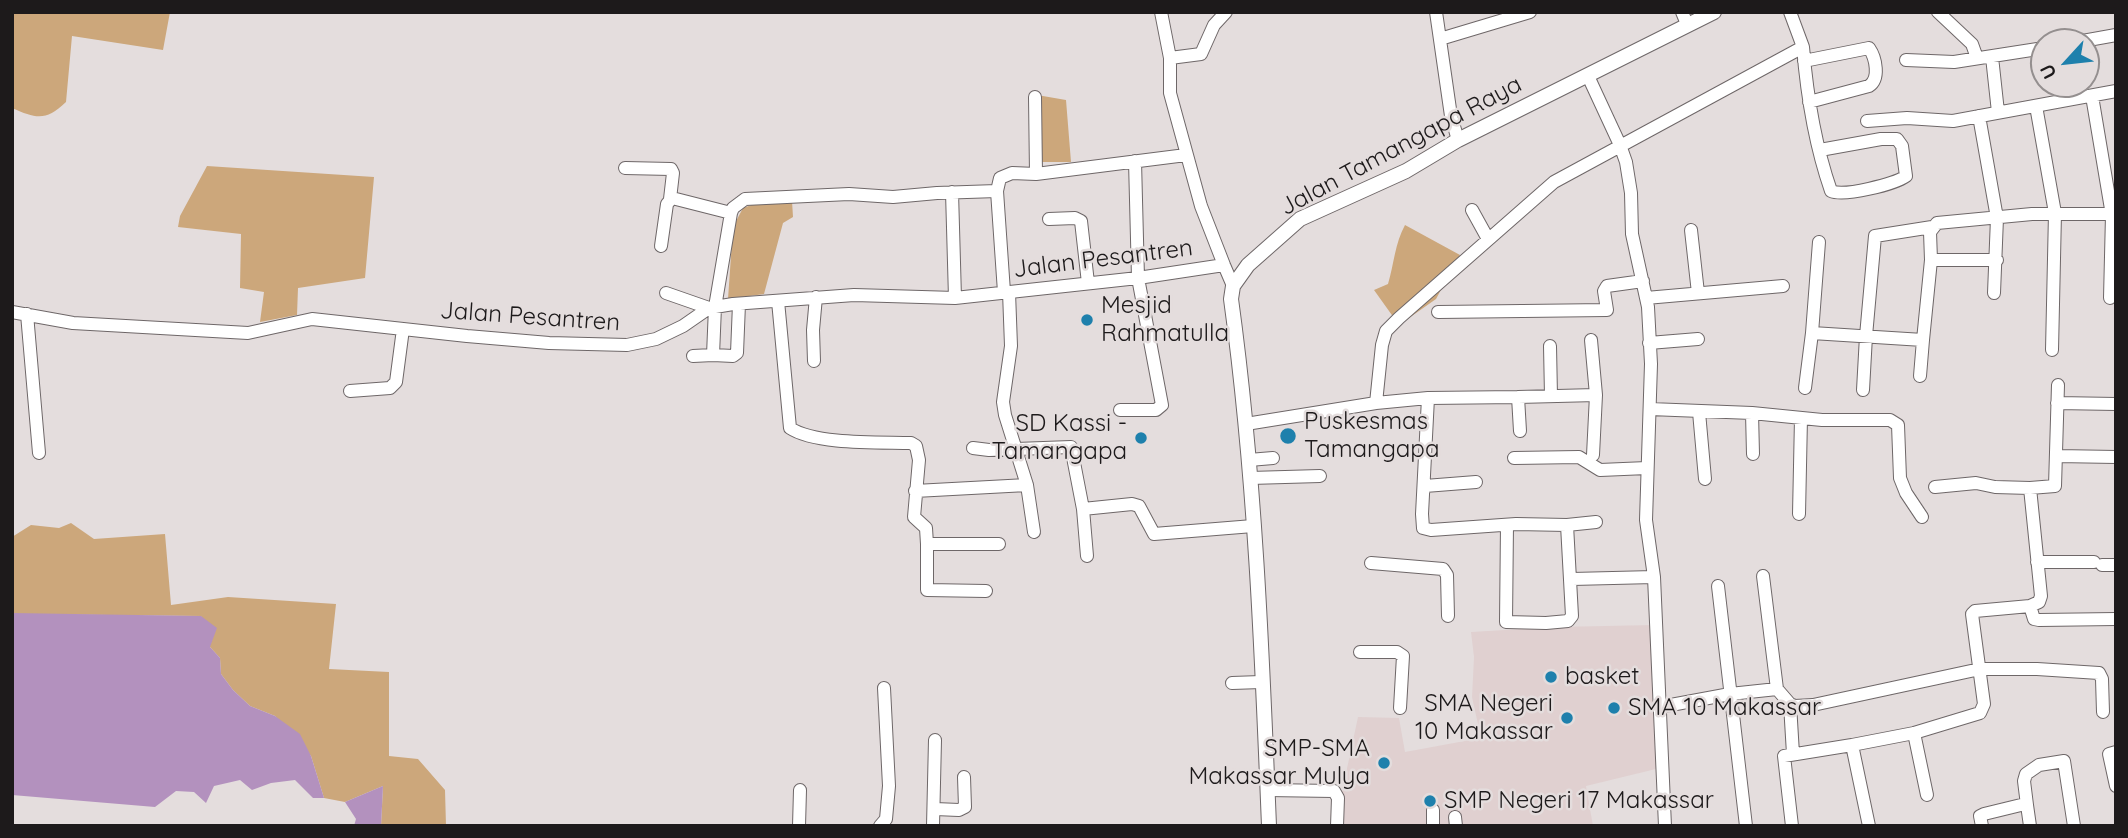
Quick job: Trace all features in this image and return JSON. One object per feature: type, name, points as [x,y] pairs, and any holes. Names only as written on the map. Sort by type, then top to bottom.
[{"type":"main road","name":"Jalan Tamangapa Raya","points":[[1233,286],[1248,265],[1300,219],[1406,171],[1458,140],[1588,76],[1685,18],[1714,12]]},
{"type":"main road","points":[[1233,286],[1231,299],[1249,460],[1269,826]]},
{"type":"street","points":[[1161,12],[1170,58],[1170,93],[1201,205],[1224,265]]},
{"type":"street","points":[[1170,58],[1201,54],[1214,25],[1226,12]]},
{"type":"street","points":[[1436,12],[1451,116],[1458,140]]},
{"type":"street","points":[[1440,39],[1530,12]]},
{"type":"street","points":[[1790,12],[1803,47],[1809,102],[1820,150],[1831,191],[1837,194],[1900,180],[1906,176],[1902,146],[1897,139],[1881,139],[1820,150]]},
{"type":"street","points":[[1938,12],[1972,44],[1977,58]]},
{"type":"street","points":[[1376,402],[1386,331],[1554,182],[1803,47]]},
{"type":"street","points":[[1804,61],[1869,48],[1874,59],[1874,84],[1809,102]]},
{"type":"street","points":[[1906,60],[1954,62],[2030,50]]},
{"type":"street","points":[[1992,57],[1998,112]]},
{"type":"street","points":[[1588,76],[1620,145],[1630,176],[1632,234],[1646,298],[1651,364],[1646,520],[1654,577],[1665,826]]},
{"type":"street","points":[[1035,97],[1036,174]]},
{"type":"street","points":[[1867,121],[1907,118],[1953,121],[2081,98]]},
{"type":"street","points":[[2092,98],[2114,214],[2110,298]]},
{"type":"street","points":[[2036,106],[2055,213],[2052,350]]},
{"type":"street","points":[[1979,116],[1997,218],[1994,293]]},
{"type":"street","points":[[1034,532],[1027,485],[1003,402],[1011,346],[998,182],[1005,174],[1036,174],[1186,155]]},
{"type":"street","points":[[1120,410],[1156,410],[1161,405],[1139,278],[1135,162]]},
{"type":"street","points":[[625,168],[671,169],[673,173],[661,246]]},
{"type":"street","points":[[713,355],[712,307],[731,213],[733,208],[745,199],[849,194],[893,197],[998,191]]},
{"type":"street","points":[[952,192],[955,298]]},
{"type":"street","points":[[670,199],[675,197],[731,213]]},
{"type":"street","points":[[1472,210],[1488,239]]},
{"type":"street","points":[[1864,390],[1866,336],[1878,283],[1875,236],[1932,227],[1937,223],[2055,213],[2114,214]]},
{"type":"street","points":[[1049,219],[1075,218],[1081,221],[1088,283]]},
{"type":"street","points":[[1920,376],[1932,227]]},
{"type":"street","points":[[1691,230],[1698,293]]},
{"type":"street","points":[[1805,388],[1819,242]]},
{"type":"street","points":[[1931,260],[1997,260]]},
{"type":"street","name":"Jalan Pesantren","points":[[12,312],[73,323],[226,332],[248,332],[312,319],[549,343],[627,345],[665,335],[712,307],[739,304],[854,295],[955,298],[1139,278],[1224,265],[1233,286]]},
{"type":"street","points":[[1437,313],[1607,310],[1604,291],[1607,286],[1643,281]]},
{"type":"street","points":[[1646,298],[1783,286]]},
{"type":"street","points":[[666,293],[712,307]]},
{"type":"street","points":[[814,361],[816,297]]},
{"type":"street","points":[[778,301],[790,428],[817,437],[845,441],[911,443],[916,446],[919,460],[914,517],[926,528],[927,590],[986,591]]},
{"type":"street","points":[[694,356],[733,356],[737,353],[739,304]]},
{"type":"street","points":[[27,314],[40,453]]},
{"type":"street","points":[[350,391],[390,388],[396,382],[403,329]]},
{"type":"street","points":[[1812,333],[1923,340]]},
{"type":"street","points":[[1649,343],[1698,339]]},
{"type":"street","points":[[1591,340],[1596,395],[1593,455]]},
{"type":"street","points":[[1550,346],[1551,396]]},
{"type":"street","points":[[1935,487],[1976,483],[1995,487],[2055,486],[2057,385]]},
{"type":"street","points":[[1246,424],[1376,402],[1428,398],[1596,395]]},
{"type":"street","points":[[1518,397],[1520,431]]},
{"type":"street","points":[[1428,398],[1423,528],[1426,530],[1507,524],[1567,525],[1596,522]]},
{"type":"street","points":[[2057,403],[2116,404]]},
{"type":"street","points":[[1650,409],[1890,421],[1898,425],[1900,478],[1906,493],[1922,517]]},
{"type":"street","points":[[1699,412],[1705,480]]},
{"type":"street","points":[[1752,413],[1753,454]]},
{"type":"street","points":[[1799,514],[1801,418]]},
{"type":"street","points":[[973,448],[989,450],[1071,447],[1083,509],[1087,556]]},
{"type":"street","points":[[2057,456],[2116,457]]},
{"type":"street","points":[[1514,458],[1579,457],[1600,470],[1647,468]]},
{"type":"street","points":[[1249,460],[1273,458]]},
{"type":"street","points":[[1250,478],[1320,476]]},
{"type":"street","points":[[1425,486],[1476,482]]},
{"type":"street","points":[[915,491],[1027,485]]},
{"type":"street","points":[[1792,826],[1783,759],[1785,755],[1914,733],[1980,713],[1984,704],[1972,614],[1975,611],[2030,606],[2039,602],[2041,596],[2030,488]]},
{"type":"street","points":[[1083,509],[1132,504],[1139,506],[1154,534],[1253,526]]},
{"type":"street","points":[[1507,524],[1506,622],[1546,623],[1571,619],[1572,579],[1567,525]]},
{"type":"street","points":[[927,544],[999,544]]},
{"type":"street","points":[[2037,562],[2104,564]]},
{"type":"street","points":[[1371,563],[1443,569],[1447,575],[1448,616]]},
{"type":"street","points":[[1763,576],[1777,689],[1795,706],[1813,705],[1980,669],[2036,669],[2116,676]]},
{"type":"street","points":[[1572,579],[1654,577]]},
{"type":"street","points":[[1718,586],[1746,826]]},
{"type":"street","points":[[2030,606],[2034,619],[2039,620],[2116,619]]},
{"type":"street","points":[[1360,652],[1397,652],[1403,656],[1400,708]]},
{"type":"street","points":[[2101,675],[2103,712]]},
{"type":"street","points":[[1232,683],[1261,682]]},
{"type":"street","points":[[880,826],[888,811],[884,688]]},
{"type":"street","points":[[1660,707],[1730,694],[1777,689]]},
{"type":"street","points":[[1790,704],[1793,754]]},
{"type":"street","points":[[1914,733],[1927,795]]},
{"type":"street","points":[[933,826],[934,740]]},
{"type":"street","points":[[1853,745],[1870,826]]},
{"type":"street","points":[[2116,752],[2109,754],[2116,786]]},
{"type":"street","points":[[2031,826],[2024,781],[2026,774],[2039,765],[2064,761],[2074,826]]},
{"type":"street","points":[[935,809],[959,810],[965,807],[964,777]]},
{"type":"street","points":[[799,826],[800,790]]},
{"type":"street","points":[[1267,790],[1335,791],[1338,798],[1337,826]]},
{"type":"street","points":[[1982,826],[1980,817],[1984,814],[2027,805]]},
{"type":"street","points":[[1433,810],[1433,826]]},
{"type":"shaded area","points":[[12,12],[170,12],[163,50],[72,36],[66,102],[47,115],[35,116],[12,108]]},
{"type":"shaded area","points":[[1037,95],[1066,100],[1071,162],[1036,162]]},
{"type":"shaded area","points":[[207,166],[374,177],[365,278],[298,288],[297,315],[260,322],[264,292],[240,288],[241,234],[178,227],[180,216]]},
{"type":"shaded area","points":[[792,201],[793,217],[783,223],[764,294],[728,299],[733,227],[743,208],[757,203]]},
{"type":"shaded area","points":[[1405,225],[1460,255],[1436,299],[1399,325],[1374,290],[1388,284]]},
{"type":"shaded area","points":[[71,523],[94,539],[165,534],[171,605],[228,597],[336,604],[329,669],[389,672],[389,756],[418,759],[445,790],[446,826],[381,826],[383,786],[345,802],[324,798],[311,756],[275,716],[250,706],[221,674],[220,658],[210,647],[201,616],[13,614],[12,537],[31,525],[59,528]]},
{"type":"shaded area","points":[[12,613],[201,616],[217,628],[210,647],[220,658],[221,674],[233,690],[250,706],[275,716],[300,734],[311,756],[324,798],[313,798],[295,780],[271,783],[252,790],[240,780],[214,786],[206,803],[194,792],[176,791],[155,807],[12,795]]},
{"type":"shaded area","name":"SMA Negeri 10 Makassar","points":[[1654,625],[1660,768],[1586,786],[1593,826],[1339,826],[1343,787],[1358,717],[1399,718],[1405,752],[1481,738],[1472,697],[1474,657],[1471,632]]},
{"type":"shaded area","points":[[383,786],[381,826],[354,826],[356,819],[345,802]]},
{"type":"place","name":"Mesjid Rahmatulla","points":[[1087,320]]},
{"type":"place","name":"Puskesmas Tamangapa","points":[[1288,436]]},
{"type":"place","name":"SD Kassi - Tamangapa","points":[[1141,438]]},
{"type":"place","name":"basket","points":[[1551,677]]},
{"type":"place","name":"SMA 10 Makassar","points":[[1614,708]]},
{"type":"place","name":"SMA Negeri 10 Makassar","points":[[1567,718]]},
{"type":"place","name":"SMP-SMA Makassar Mulya","points":[[1384,763]]},
{"type":"place","name":"SMP Negeri 17 Makassar","points":[[1430,801]]}]
